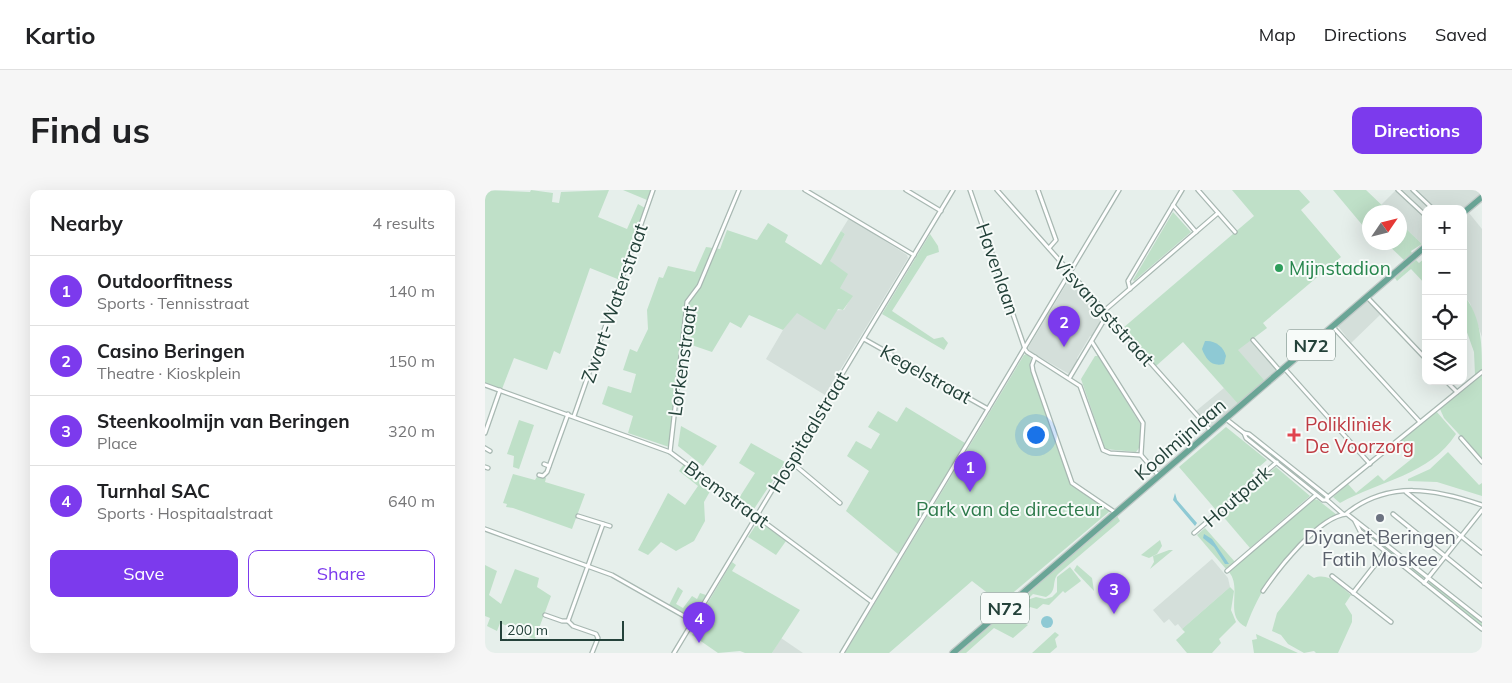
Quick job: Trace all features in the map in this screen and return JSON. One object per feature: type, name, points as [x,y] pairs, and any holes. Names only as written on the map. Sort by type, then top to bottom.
[{"type":"main road","points":[[1467,211],[1482,198]]},
{"type":"main road","name":"Koolmijnlaan","points":[[953,653],[1422,249]]},
{"type":"street","name":"Zwart-Waterstraat","points":[[574,416],[653,190]]},
{"type":"street","name":"Lorkenstraat","points":[[670,452],[687,302],[699,286],[723,233],[739,190]]},
{"type":"street","points":[[805,190],[914,256]]},
{"type":"street","points":[[906,190],[941,211]]},
{"type":"street","name":"Hospitaalstraat","points":[[674,653],[953,190]]},
{"type":"street","name":"Havenlaan","points":[[970,190],[1025,348]]},
{"type":"street","name":"Visvangststraat","points":[[997,190],[1212,432]]},
{"type":"street","points":[[1038,190],[1056,240],[1049,248]]},
{"type":"street","points":[[842,653],[1119,190]]},
{"type":"street","points":[[1130,288],[1128,281],[1182,190]]},
{"type":"street","points":[[1198,190],[1235,232]]},
{"type":"street","points":[[1399,190],[1422,212]]},
{"type":"street","points":[[1413,190],[1429,205]]},
{"type":"street","points":[[1173,205],[1196,232]]},
{"type":"street","points":[[1104,311],[1218,213]]},
{"type":"street","points":[[1367,297],[1422,356]]},
{"type":"street","points":[[1070,378],[1107,315]]},
{"type":"street","points":[[1333,326],[1420,422]]},
{"type":"street","name":"Kegelstraat","points":[[864,339],[988,409]]},
{"type":"street","points":[[1253,340],[1370,464]]},
{"type":"street","points":[[1092,342],[1143,423],[1141,455],[1159,476]]},
{"type":"street","points":[[1025,348],[1035,357],[1074,380],[1080,386],[1103,450],[1110,453],[1141,455]]},
{"type":"street","points":[[1035,357],[1032,365],[1033,371],[1072,483],[1116,513]]},
{"type":"street","points":[[1244,433],[1246,438],[1323,500],[1327,499],[1482,372]]},
{"type":"street","name":"Bremstraat","points":[[485,385],[670,452],[873,602]]},
{"type":"street","points":[[1450,385],[1457,392]]},
{"type":"street","points":[[485,433],[500,390]]},
{"type":"street","points":[[539,475],[546,475],[567,414]]},
{"type":"street","points":[[1226,419],[1244,433],[1249,434],[1345,514],[1366,527],[1482,620]]},
{"type":"street","points":[[1461,438],[1482,462]]},
{"type":"street","points":[[485,448],[490,450]]},
{"type":"street","name":"Houtpark","points":[[1194,533],[1280,459]]},
{"type":"street","points":[[790,462],[840,503]]},
{"type":"street","points":[[544,464],[549,466]]},
{"type":"street","points":[[1263,591],[1299,545],[1354,508],[1387,494],[1419,489],[1435,491],[1482,505]]},
{"type":"street","points":[[1406,492],[1482,553]]},
{"type":"street","points":[[1227,571],[1316,494]]},
{"type":"street","points":[[1424,583],[1482,510]]},
{"type":"street","points":[[1393,514],[1482,586]]},
{"type":"street","points":[[578,516],[610,526]]},
{"type":"street","points":[[1354,520],[1360,531],[1482,629]]},
{"type":"street","points":[[568,621],[603,524]]},
{"type":"street","points":[[485,529],[588,566],[625,582],[693,621]]},
{"type":"street","points":[[1353,593],[1385,552]]},
{"type":"street","points":[[1332,576],[1391,622]]},
{"type":"street","points":[[545,616],[568,621],[573,626],[596,634],[598,638],[593,652]]},
{"type":"shaded area","points":[[1396,190],[1482,190],[1482,193],[1467,206],[1422,205],[1422,244],[1407,230],[1407,205],[1381,205]]},
{"type":"shaded area","points":[[1469,213],[1482,229],[1482,337],[1467,299],[1467,215]]},
{"type":"shaded area","points":[[849,218],[907,255],[908,258],[825,395],[766,359],[783,330],[797,312],[844,310],[852,296],[840,288],[829,261],[845,234],[841,231]]},
{"type":"shaded area","points":[[1070,278],[1073,278],[1105,315],[1077,358],[1078,360],[1073,372],[1069,374],[1031,352],[1028,348]]},
{"type":"shaded area","points":[[1367,301],[1381,314],[1351,343],[1338,326]]},
{"type":"shaded area","points":[[1251,338],[1276,367],[1276,370],[1265,381],[1237,350]]},
{"type":"shaded area","points":[[1224,388],[1238,404],[1210,426],[1196,411]]},
{"type":"shaded area","points":[[1212,559],[1228,578],[1230,587],[1182,629],[1178,624],[1175,626],[1169,619],[1164,623],[1153,610]]},
{"type":"shaded area","points":[[781,638],[803,653],[772,653]]},
{"type":"green space","points":[[485,190],[530,192],[531,190],[553,193],[552,202],[559,203],[561,192],[609,190],[598,217],[627,229],[638,204],[645,208],[620,280],[590,268],[560,354],[554,351],[547,370],[514,358],[502,389],[485,383]]},
{"type":"green space","points":[[623,190],[651,190],[647,200]]},
{"type":"green space","points":[[1232,190],[1299,190],[1310,202],[1301,210],[1341,257],[1263,323],[1267,328],[1238,350],[1265,381],[1238,404],[1183,342],[1156,366],[1123,328],[1254,216]]},
{"type":"green space","points":[[1333,190],[1366,190],[1382,205],[1362,205],[1362,225]]},
{"type":"green space","points":[[1173,212],[1191,232],[1134,281],[1133,280]]},
{"type":"green space","points":[[768,223],[788,235],[785,242],[821,265],[841,231],[845,234],[830,261],[848,274],[840,288],[853,296],[843,310],[838,309],[825,330],[797,313],[783,330],[749,315],[741,328],[730,322],[712,352],[680,341],[669,447],[628,433],[633,416],[602,404],[608,386],[631,393],[636,374],[623,370],[630,349],[637,352],[648,329],[647,310],[659,277],[663,278],[668,266],[695,272],[706,247],[720,249],[727,230],[757,240]]},
{"type":"green space","points":[[1407,230],[1422,244],[1411,251],[1412,253],[1404,260],[1393,250],[1407,250]]},
{"type":"green space","points":[[930,234],[938,246],[939,252],[927,256],[892,311],[934,339],[943,337],[948,343],[944,350],[882,314]]},
{"type":"green space","points":[[1416,260],[1419,263],[1422,260],[1422,281],[1411,269],[1397,281],[1395,278]]},
{"type":"green space","points":[[1467,299],[1474,311],[1481,339],[1482,370],[1475,375],[1474,352],[1467,332]]},
{"type":"green space","name":"Park van de directeur","points":[[1027,354],[1031,358],[1030,368],[1070,483],[1110,511],[1008,597],[1010,599],[1003,605],[972,581],[889,653],[845,653],[1024,355]]},
{"type":"green space","points":[[1095,356],[1098,356],[1141,425],[1139,448],[1136,452],[1105,449],[1081,379]]},
{"type":"green space","points":[[1482,375],[1482,459],[1444,418],[1440,409]]},
{"type":"green space","points":[[906,407],[965,443],[898,554],[846,511],[869,471],[847,456],[856,441],[871,449],[880,434],[868,427],[878,411],[897,422]]},
{"type":"green space","points":[[1436,411],[1456,434],[1445,448],[1432,459],[1403,476],[1340,503],[1333,497],[1348,484],[1356,493],[1378,475],[1384,481],[1414,457],[1401,440]]},
{"type":"green space","points":[[519,420],[534,425],[519,469],[513,467],[514,456],[507,454]]},
{"type":"green space","points":[[681,426],[717,446],[703,466],[678,446]]},
{"type":"green space","points":[[1226,427],[1267,460],[1252,473],[1255,476],[1216,510],[1179,467]]},
{"type":"green space","points":[[751,443],[785,462],[754,509],[739,498],[755,473],[739,463]]},
{"type":"green space","points":[[1448,452],[1479,485],[1482,483],[1482,496],[1437,482],[1408,481],[1408,479],[1430,469]]},
{"type":"green space","points":[[684,464],[713,486],[704,502],[705,521],[694,541],[676,551],[661,542],[648,555],[638,550],[668,493],[685,505],[698,486],[679,471]]},
{"type":"green space","points":[[1276,467],[1310,496],[1250,548],[1221,514]]},
{"type":"green space","points":[[513,474],[535,480],[538,475],[546,478],[545,482],[585,494],[572,529],[506,507],[507,504],[503,503]]},
{"type":"green space","points":[[1314,499],[1337,515],[1307,537],[1282,563],[1271,577],[1253,609],[1246,627],[1239,622],[1236,616],[1233,579],[1229,572]]},
{"type":"green space","points":[[1117,516],[1120,521],[1058,574],[1050,595],[1046,597],[1033,594],[1027,600],[1036,597],[1045,599],[1052,597],[1057,592],[1057,577],[1070,567],[1081,581],[1065,593],[1063,591],[1049,605],[1043,604],[1037,609],[1030,607],[1020,621],[1028,625],[1013,638],[994,628],[966,653],[959,653]]},
{"type":"green space","points":[[758,522],[761,522],[786,541],[776,555],[748,537]]},
{"type":"green space","points":[[1205,528],[1235,562],[1226,569],[1197,535]]},
{"type":"green space","points":[[1365,530],[1424,576],[1424,578],[1420,578],[1365,533]]},
{"type":"green space","points":[[1160,540],[1162,546],[1157,554],[1149,558],[1141,555]]},
{"type":"green space","points":[[1173,550],[1150,569],[1154,562],[1153,556]]},
{"type":"green space","points":[[732,562],[736,565],[732,571],[800,610],[772,653],[745,653],[740,651],[718,653],[692,635],[696,628],[694,626]]},
{"type":"green space","points":[[485,565],[497,571],[489,595],[501,604],[515,569],[539,578],[537,587],[551,596],[535,639],[513,633],[514,629],[500,623],[497,631],[487,626],[490,618],[485,616]]},
{"type":"green space","points":[[1077,565],[1092,578],[1094,591],[1074,570]]},
{"type":"green space","points":[[1308,574],[1314,578],[1329,578],[1351,595],[1345,604],[1352,615],[1352,622],[1338,653],[1316,653],[1314,651],[1304,653],[1288,644],[1281,635],[1272,631],[1277,613]]},
{"type":"green space","points":[[1429,581],[1482,622],[1482,626],[1429,585]]},
{"type":"green space","points":[[678,587],[683,591],[676,604],[683,608],[692,596],[697,599],[700,593],[706,595],[692,617],[669,605]]},
{"type":"green space","points":[[1230,587],[1234,591],[1231,610],[1236,622],[1219,639],[1221,643],[1212,653],[1187,653],[1176,640],[1185,632],[1182,629]]},
{"type":"green space","points":[[1055,632],[1059,635],[1055,639],[1057,647],[1050,653],[1032,653]]},
{"type":"green space","points":[[1256,634],[1298,653],[1254,653],[1252,640],[1257,639]]},
{"type":"water","points":[[1205,341],[1216,343],[1221,347],[1226,356],[1224,364],[1212,363],[1207,359],[1202,349]]},
{"type":"water","points":[[1175,493],[1177,500],[1197,523],[1195,526],[1173,500]]},
{"type":"water","points":[[1204,534],[1212,539],[1229,564],[1225,564],[1214,547],[1203,538]]},
{"type":"water","points":[[1045,616],[1049,616],[1053,622],[1049,628],[1045,628],[1041,624],[1041,620]]},
{"type":"place","name":"Mijnstadion","points":[[1279,268]]},
{"type":"place","name":"Casino Beringen","points":[[1064,347]]},
{"type":"place","name":"Polikliniek De Voorzorg","points":[[1294,435]]},
{"type":"place","name":"Outdoorfitness","points":[[970,492]]},
{"type":"place","name":"Diyanet Beringen Fatih Moskee","points":[[1380,518]]},
{"type":"place","name":"Steenkoolmijn van Beringen","points":[[1114,614]]},
{"type":"place","name":"Turnhal SAC","points":[[699,643]]}]
